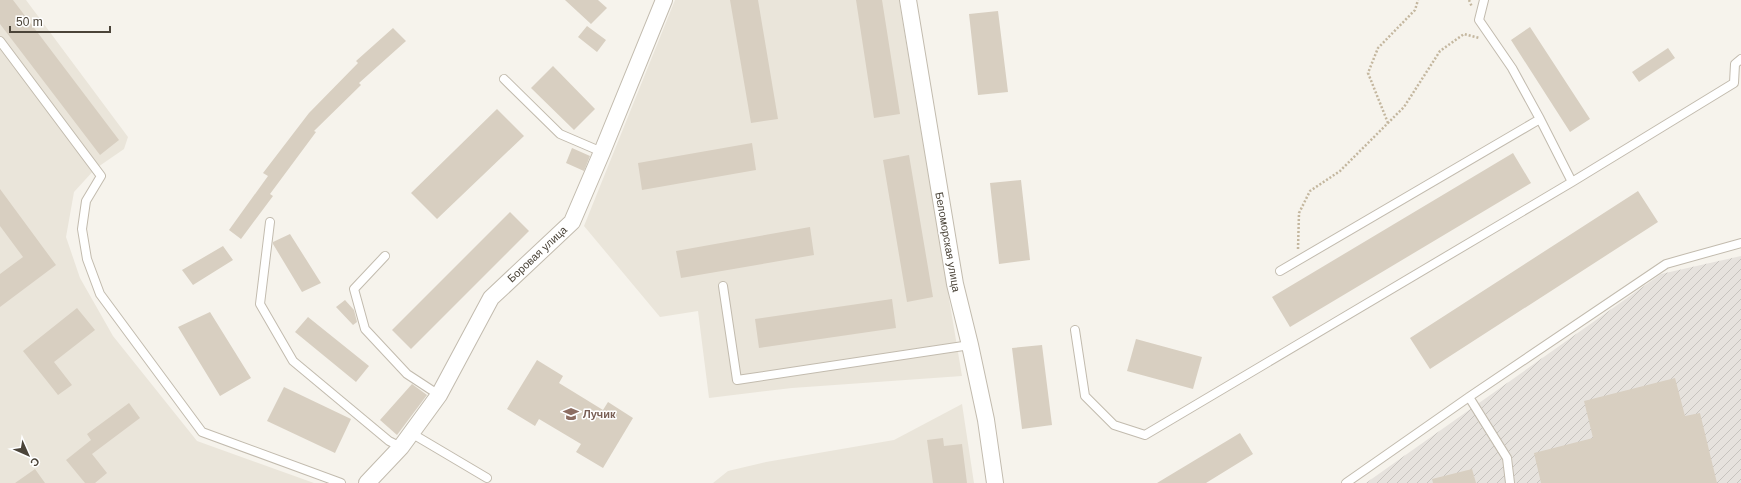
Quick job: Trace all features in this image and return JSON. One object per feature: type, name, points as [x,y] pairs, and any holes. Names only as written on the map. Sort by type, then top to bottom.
[{"type":"street","name":"Боровая улица","points":[[367,483],[401,447],[439,395],[491,298],[572,222],[664,0]]},
{"type":"street","name":"Беломорская улица","points":[[908,0],[954,284],[970,345],[986,420],[995,483]]},
{"type":"lane","points":[[1484,0],[1479,20],[1512,68],[1572,182]]},
{"type":"lane","points":[[0,41],[101,176],[86,201],[82,229],[87,259],[100,294],[202,432],[341,483]]},
{"type":"lane","points":[[1075,330],[1085,396],[1114,426],[1145,435],[1572,182],[1734,83],[1735,64],[1741,59]]},
{"type":"lane","points":[[504,79],[560,134],[602,152]]},
{"type":"lane","points":[[1280,271],[1540,119]]},
{"type":"lane","points":[[270,222],[260,304],[293,361],[389,441],[401,447]]},
{"type":"lane","points":[[1346,483],[1469,397],[1666,264],[1741,243]]},
{"type":"lane","points":[[385,256],[354,290],[366,329],[407,374],[439,395]]},
{"type":"lane","points":[[723,286],[737,380],[970,345]]},
{"type":"lane","points":[[1469,397],[1507,458],[1510,483]]},
{"type":"lane","points":[[412,433],[487,478]]},
{"type":"path","points":[[1388,123],[1368,73],[1378,48],[1415,10],[1418,0]]},
{"type":"path","points":[[1297,261],[1299,213],[1310,191],[1340,171],[1404,107],[1440,51],[1464,34],[1493,42]]},
{"type":"shaded area","points":[[0,0],[26,0],[128,137],[124,149],[95,169],[74,192],[66,237],[80,278],[113,336],[197,441],[314,483],[0,483]]},
{"type":"shaded area","points":[[675,0],[899,0],[962,376],[792,388],[709,398],[698,311],[660,317],[584,226]]},
{"type":"shaded area","points":[[1741,256],[1741,483],[1366,483],[1661,274]]},
{"type":"shaded area","points":[[962,404],[974,483],[713,483],[728,471],[766,462],[894,440]]},
{"type":"building","points":[[0,0],[13,0],[119,140],[100,155],[0,24]]},
{"type":"building","points":[[565,0],[598,0],[607,8],[591,24]]},
{"type":"building","points":[[730,0],[758,0],[778,119],[751,123]]},
{"type":"building","points":[[856,0],[882,0],[900,114],[874,118]]},
{"type":"building","points":[[998,11],[1008,92],[978,95],[969,14]]},
{"type":"building","points":[[587,26],[606,40],[597,52],[578,37]]},
{"type":"building","points":[[1530,27],[1590,119],[1570,132],[1511,40]]},
{"type":"building","points":[[393,28],[406,41],[359,83],[361,85],[314,131],[316,132],[270,194],[273,196],[241,239],[229,230],[268,176],[263,173],[309,113],[358,63],[356,61]]},
{"type":"building","points":[[1668,48],[1675,58],[1639,82],[1632,72]]},
{"type":"building","points":[[553,66],[595,109],[574,130],[531,88]]},
{"type":"building","points":[[497,109],[524,136],[437,219],[411,193]]},
{"type":"building","points":[[752,143],[756,170],[642,190],[638,163]]},
{"type":"building","points":[[572,148],[590,156],[584,171],[566,163]]},
{"type":"building","points":[[1513,153],[1531,183],[1290,327],[1272,297]]},
{"type":"building","points":[[909,155],[933,297],[907,302],[883,160]]},
{"type":"building","points":[[1021,180],[1030,260],[999,264],[990,183]]},
{"type":"building","points":[[0,189],[56,265],[0,307],[0,274],[23,257],[0,226]]},
{"type":"building","points":[[1638,191],[1658,222],[1430,369],[1410,338]]},
{"type":"building","points":[[510,212],[529,231],[411,349],[392,330]]},
{"type":"building","points":[[810,227],[814,255],[681,278],[676,251]]},
{"type":"building","points":[[290,234],[321,283],[302,292],[273,244],[273,242]]},
{"type":"building","points":[[223,246],[233,260],[193,285],[182,270]]},
{"type":"building","points":[[892,299],[896,328],[759,348],[755,319]]},
{"type":"building","points":[[345,300],[354,310],[357,322],[353,325],[336,307]]},
{"type":"building","points":[[77,308],[95,330],[54,362],[72,385],[58,395],[23,351]]},
{"type":"building","points":[[210,312],[251,378],[220,396],[178,327]]},
{"type":"building","points":[[308,317],[369,366],[356,382],[295,332]]},
{"type":"building","points":[[1136,339],[1202,357],[1193,389],[1127,371]]},
{"type":"building","points":[[1042,345],[1052,425],[1022,429],[1012,348]]},
{"type":"building","name":"Лучик","points":[[537,360],[563,376],[559,383],[603,410],[608,402],[633,418],[603,468],[576,452],[581,444],[539,419],[535,426],[507,409]]},
{"type":"building","points":[[1675,378],[1685,416],[1700,413],[1717,483],[1541,483],[1534,453],[1593,438],[1584,401]]},
{"type":"building","points":[[412,384],[427,395],[397,435],[380,420]]},
{"type":"building","points":[[284,387],[351,419],[335,453],[267,421]]},
{"type":"building","points":[[129,403],[140,418],[92,454],[107,473],[95,483],[85,483],[66,460],[91,440],[87,434]]},
{"type":"building","points":[[1240,433],[1253,454],[1206,483],[1157,483]]},
{"type":"building","points":[[943,438],[944,446],[962,444],[967,483],[933,483],[927,440]]},
{"type":"building","points":[[35,469],[45,483],[15,483]]},
{"type":"building","points":[[1472,469],[1476,483],[1433,483],[1432,479]]},
{"type":"place","name":"Лучик","points":[[571,414]]}]
